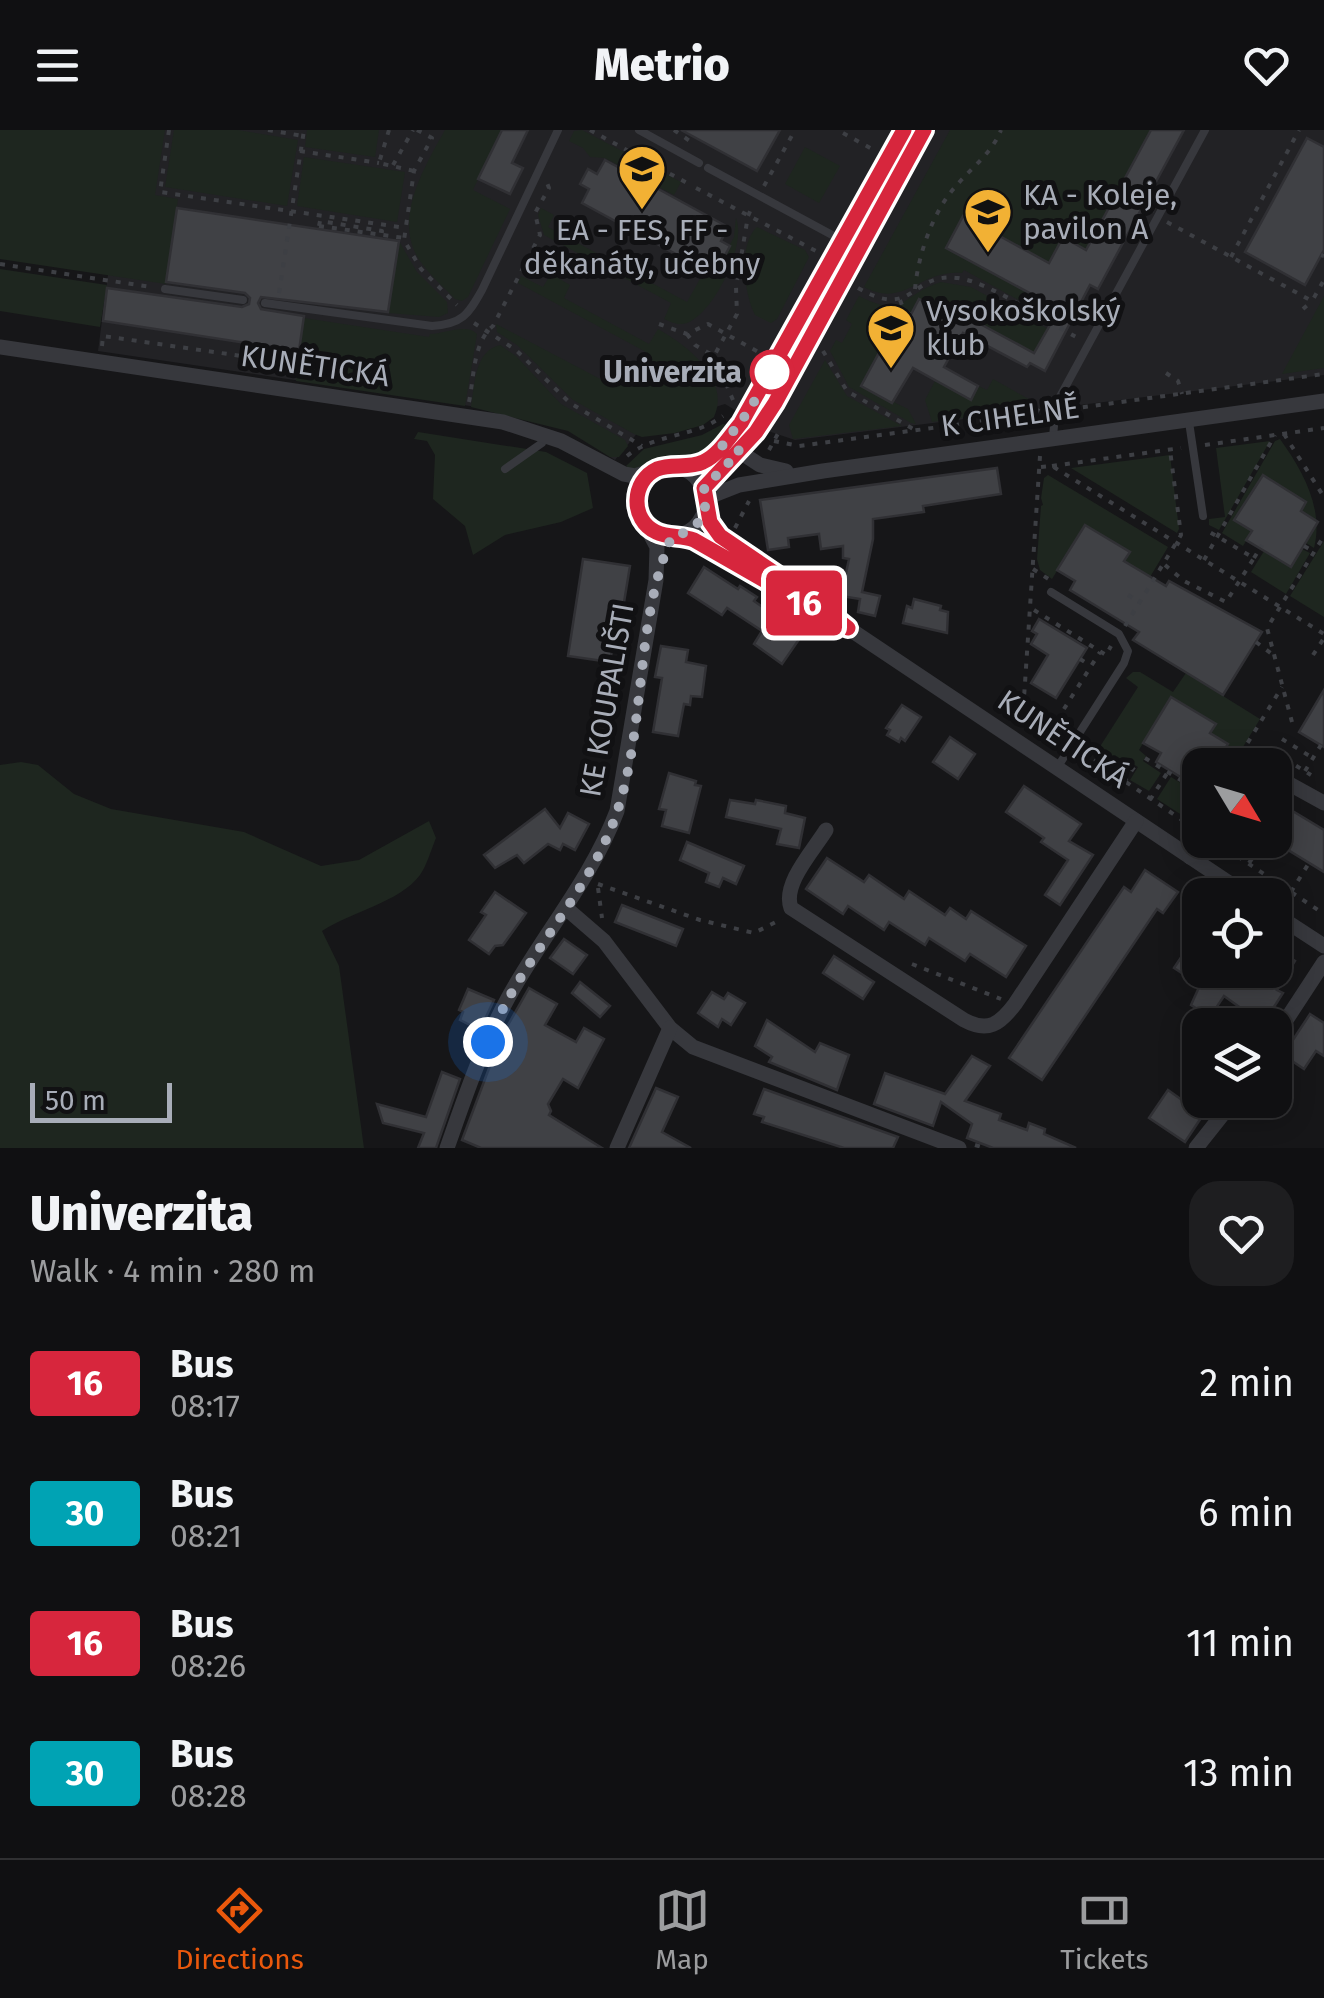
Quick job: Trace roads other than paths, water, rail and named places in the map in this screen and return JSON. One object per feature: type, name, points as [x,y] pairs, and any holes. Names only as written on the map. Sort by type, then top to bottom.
[{"type":"street","points":[[822,471],[768,468],[740,451],[722,446],[759,395],[904,130]]},
{"type":"street","points":[[706,496],[691,472],[664,468],[647,476],[638,491],[643,520],[660,534],[675,536],[700,521],[706,496],[775,403],[924,130]]},
{"type":"street","name":"KUNĚTICKÁ","points":[[0,347],[503,422],[561,442],[612,470],[626,482],[643,520]]},
{"type":"street","name":"K CIHELNĚ","points":[[706,496],[756,482],[822,471],[1324,401]]},
{"type":"street","name":"KUNĚTICKÁ","points":[[612,470],[635,476],[699,464],[722,446]]},
{"type":"street","name":"KUNĚTICKÁ","points":[[706,496],[710,522],[726,541],[807,595],[848,628]]},
{"type":"street","name":"KE KOUPALIŠTI","points":[[447,1148],[476,1066],[509,996],[566,909],[606,840],[617,811],[656,580],[657,546],[643,520]]},
{"type":"street","name":"KUNĚTICKÁ","points":[[675,536],[694,540],[848,628],[1182,852]]},
{"type":"street","name":"KE KOUPALIŠTI","points":[[656,580],[675,536]]},
{"type":"street","points":[[1292,785],[1324,803]]},
{"type":"street","points":[[826,830],[788,893],[788,904],[795,913],[977,1027],[997,1024],[1016,1004],[1136,821]]},
{"type":"street","name":"KUNĚTICKÁ","points":[[1192,858],[1222,878]]},
{"type":"street","points":[[566,909],[604,940],[680,1039],[959,1148]]},
{"type":"street","points":[[1292,925],[1324,946]]},
{"type":"street","points":[[1292,1011],[1324,962]]},
{"type":"street","points":[[616,1148],[670,1028]]},
{"type":"street","points":[[1196,1148],[1220,1118]]},
{"type":"lane","points":[[265,302],[432,326],[451,324],[466,314],[482,290],[558,130]]},
{"type":"lane","points":[[638,130],[858,249]]},
{"type":"lane","points":[[1053,439],[1054,411],[1204,130]]},
{"type":"lane","points":[[166,289],[243,300]]},
{"type":"lane","points":[[1189,420],[1203,516]]},
{"type":"lane","points":[[505,469],[542,443],[545,435]]},
{"type":"lane","points":[[1050,592],[1119,634],[1128,657],[1057,768]]},
{"type":"place","name":"EA - FES, FF - děkanáty, učebny","points":[[642,212]]},
{"type":"place","name":"KA - Koleje, pavilon A","points":[[988,254]]},
{"type":"place","name":"Vysokoškolský klub","points":[[891,370]]},
{"type":"place","name":"Univerzita","points":[[772,372]]}]
